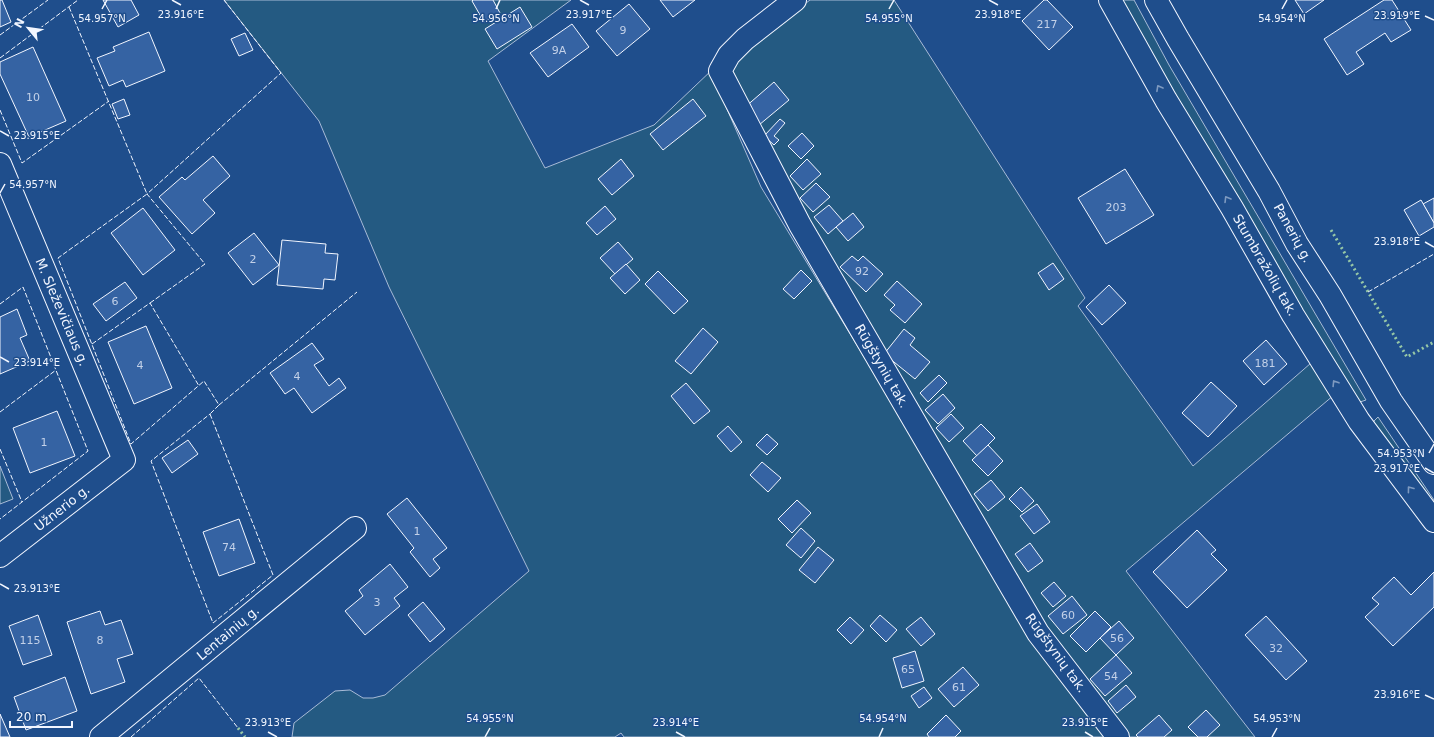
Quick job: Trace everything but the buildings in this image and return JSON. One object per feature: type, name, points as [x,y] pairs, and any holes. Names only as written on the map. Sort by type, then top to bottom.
[{"type":"street","name":"Rūgštynių tak.","points":[[795,0],[745,39],[729,55],[720,71],[800,225],[1038,633],[1118,737]]},
{"type":"street","name":"Stumbražolių tak.","points":[[1110,0],[1166,100],[1232,208],[1293,315],[1359,421],[1434,521]]},
{"type":"street","name":"Panerių g.","points":[[1156,0],[1270,191],[1297,244],[1330,295],[1391,401],[1434,463]]},
{"type":"street","name":"M. Sleževičiaus g.","points":[[0,164],[124,460]]},
{"type":"street","name":"Užnerio g.","points":[[0,556],[124,460]]},
{"type":"street","name":"Lentainių g.","points":[[100,737],[354,528]]},
{"type":"shaded area","points":[[224,0],[571,0],[488,61],[545,168],[654,125],[714,68],[713,77],[761,187],[983,553],[1107,737],[624,737],[621,733],[615,737],[292,737],[294,723],[335,691],[350,690],[363,698],[373,698],[385,695],[529,571],[389,287],[319,121]]},
{"type":"shaded area","points":[[810,0],[894,0],[1085,298],[1078,306],[1193,466],[1311,363],[1334,395],[1126,571],[1255,737],[1127,737],[1032,610],[817,239],[730,66],[736,56]]},
{"type":"shaded area","points":[[1121,0],[1134,0],[1169,65],[1366,400],[1360,402],[1355,400],[1349,393]]},
{"type":"shaded area","points":[[1378,417],[1434,500],[1434,510],[1372,430],[1374,421]]},
{"type":"shaded area","points":[[0,466],[13,499],[0,504]]},
{"type":"hedge","points":[[1331,230],[1407,357],[1434,342]]},
{"type":"hedge","points":[[238,728],[245,737]]},
{"type":"fence","points":[[0,35],[48,0]]},
{"type":"fence","points":[[0,58],[78,0]]},
{"type":"fence","points":[[150,303],[205,264],[147,194],[281,73],[224,0]]},
{"type":"fence","points":[[69,7],[147,194],[58,258],[131,444],[204,381],[219,405],[210,414]]},
{"type":"fence","points":[[0,110],[22,163],[109,101]]},
{"type":"fence","points":[[1368,292],[1434,254]]},
{"type":"fence","points":[[0,304],[23,287],[88,451],[0,519]]},
{"type":"fence","points":[[219,405],[357,292]]},
{"type":"fence","points":[[92,344],[150,303],[199,386]]},
{"type":"fence","points":[[0,412],[56,370]]},
{"type":"fence","points":[[210,414],[273,575],[213,623],[151,461],[210,414]]},
{"type":"fence","points":[[0,449],[22,502]]},
{"type":"fence","points":[[131,737],[199,678],[238,728]]}]
